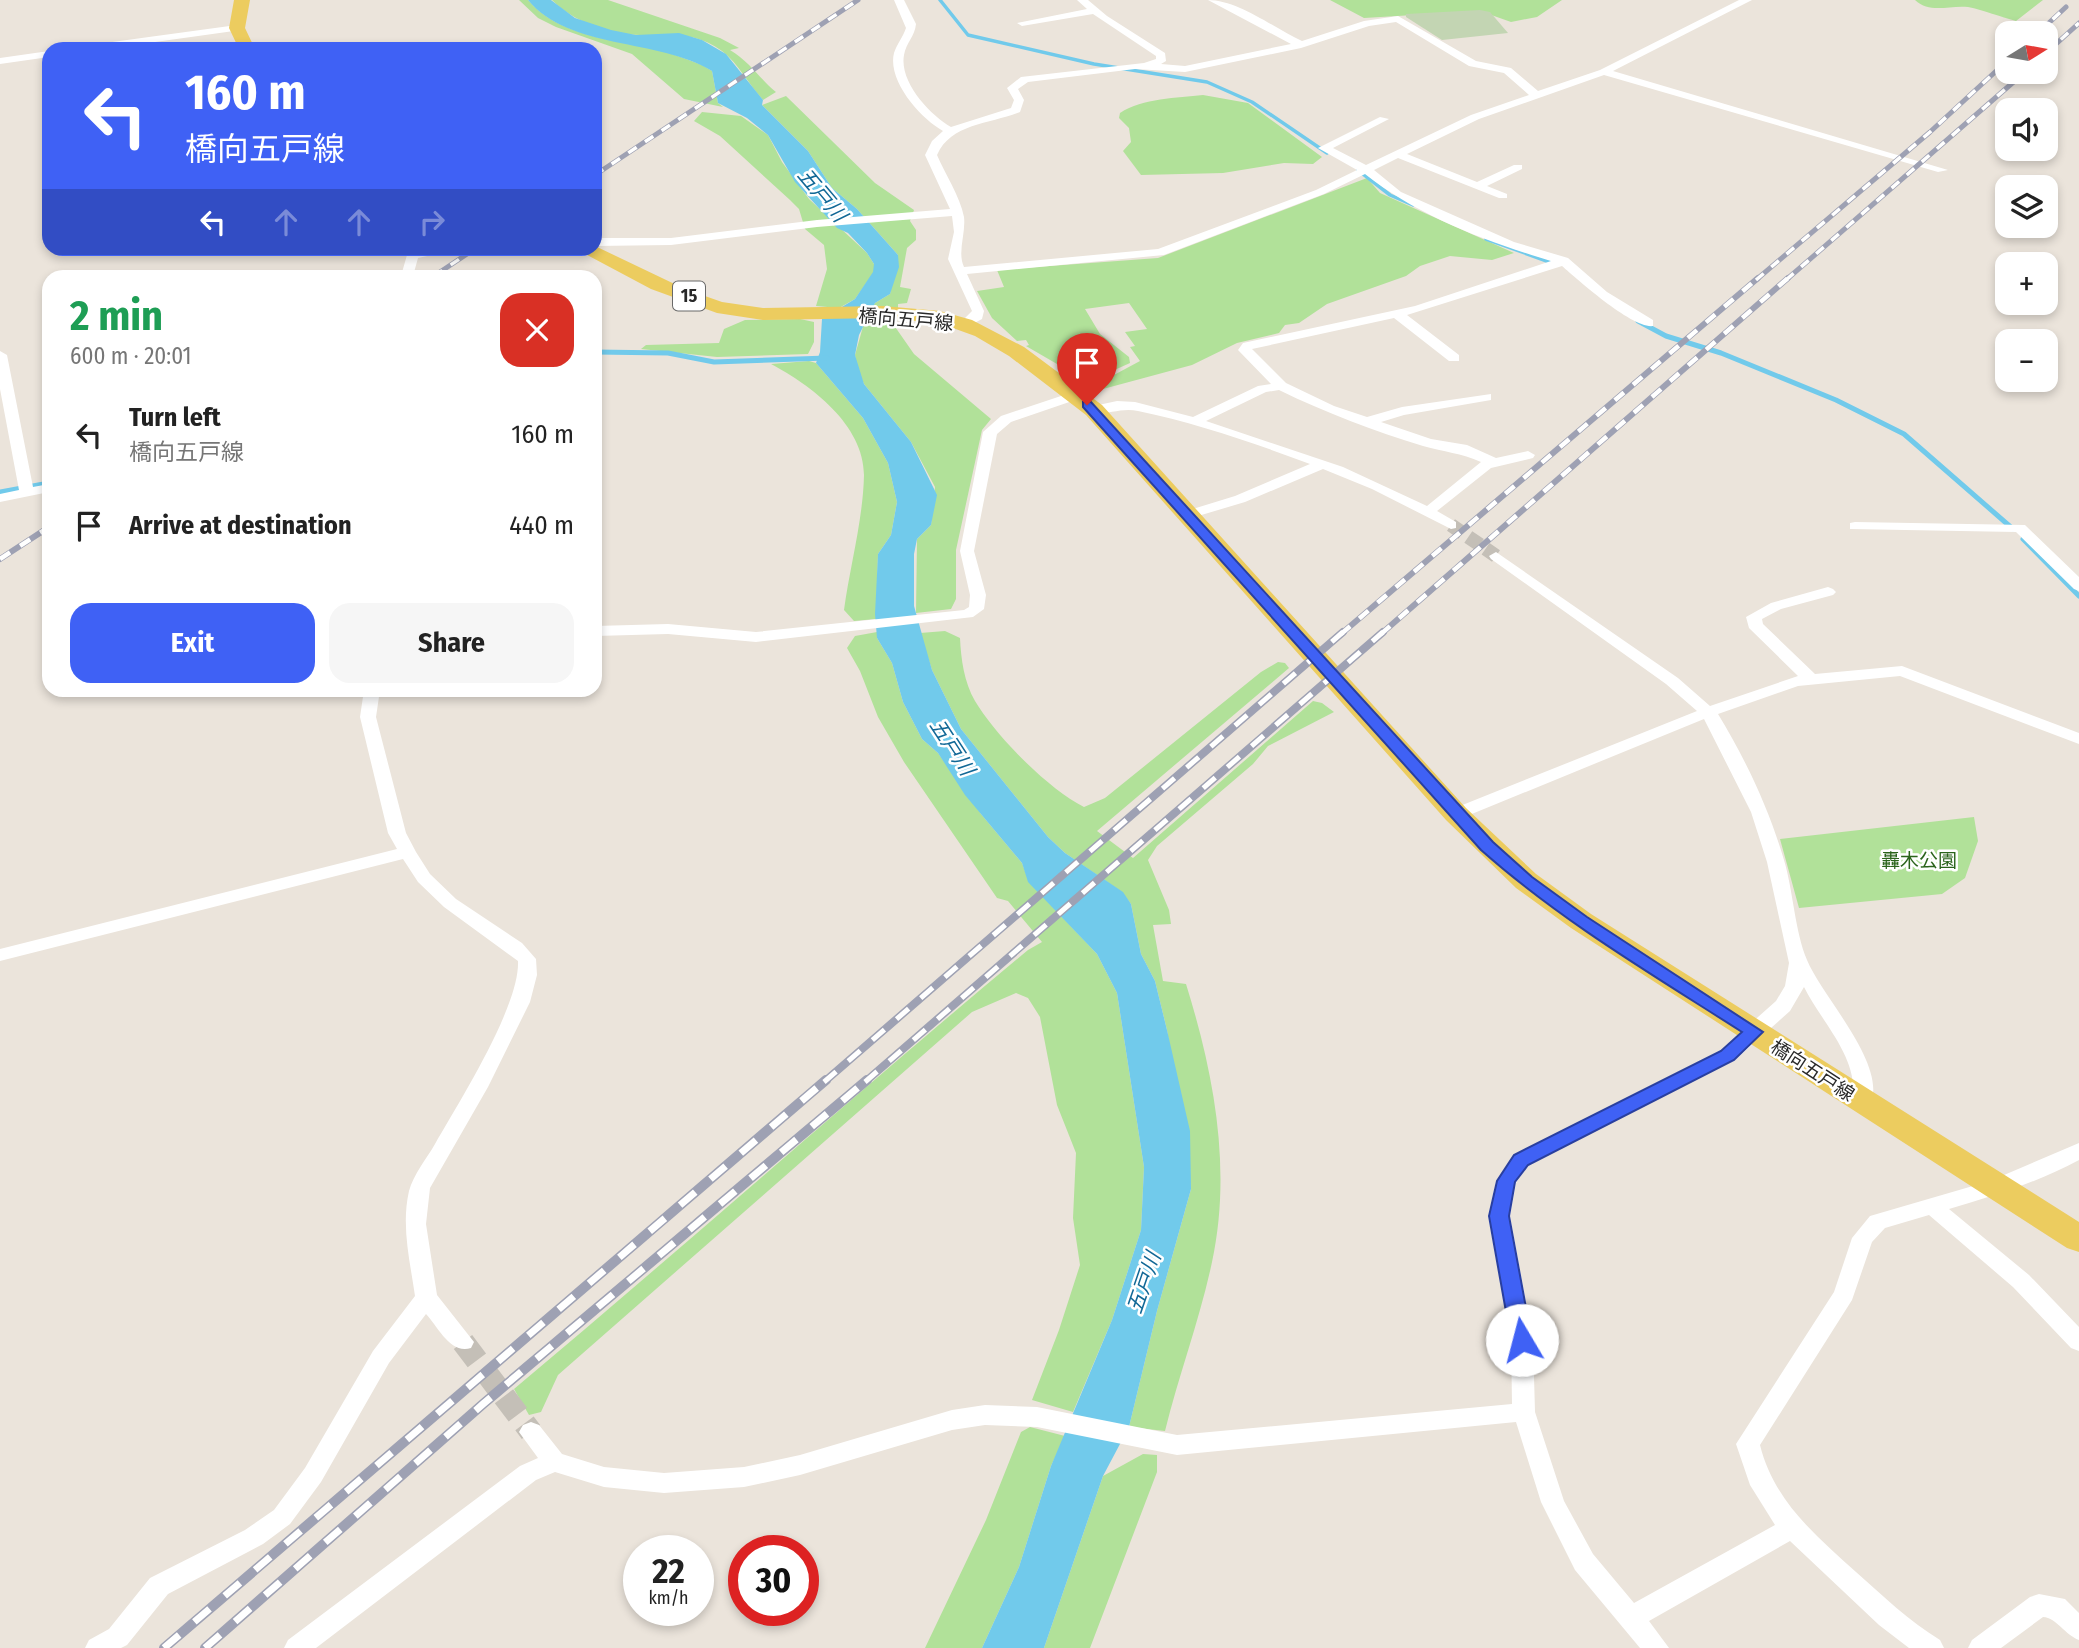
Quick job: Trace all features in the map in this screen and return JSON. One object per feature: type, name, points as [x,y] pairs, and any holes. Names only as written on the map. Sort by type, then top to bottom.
[{"type":"main road","points":[[242,0],[237,28],[244,42]]},
{"type":"main road","name":"橋向五戸線","points":[[601,256],[703,302],[735,310],[901,315],[965,324],[1010,349],[1085,403],[1456,814],[1487,846],[1548,897],[1862,1102],[2079,1239]]},
{"type":"street","points":[[899,0],[912,29],[898,59],[902,75],[930,118],[949,130]]},
{"type":"street","points":[[965,324],[978,311],[954,259],[960,232],[957,212],[931,155],[933,146],[949,130],[1003,117],[1016,110],[1019,100],[1013,88],[1025,79],[1147,66],[1161,61],[1161,55],[1082,0]]},
{"type":"street","points":[[1213,0],[1246,14],[1259,24],[1301,45]]},
{"type":"street","points":[[958,271],[1042,261],[1148,256],[1320,192],[1475,117],[1604,72],[1692,25],[1747,0]]},
{"type":"street","points":[[1022,23],[1095,11]]},
{"type":"street","points":[[1147,66],[1168,70],[1185,69],[1301,45],[1368,23],[1403,20],[1474,64],[1507,70],[1535,94]]},
{"type":"street","points":[[134,42],[237,28]]},
{"type":"street","points":[[0,61],[42,55]]},
{"type":"street","points":[[1604,72],[1942,170]]},
{"type":"street","points":[[1384,119],[1324,148],[1368,171],[1397,194],[1483,234],[1564,261],[1603,295],[1648,323]]},
{"type":"street","points":[[1400,155],[1503,195]]},
{"type":"street","points":[[1479,185],[1518,167]]},
{"type":"street","points":[[602,242],[681,242],[798,226],[957,212]]},
{"type":"street","points":[[1493,462],[1462,448],[1429,443],[1329,409],[1281,386],[1245,350],[1248,346],[1397,314],[1564,261]]},
{"type":"street","points":[[1397,314],[1454,358]]},
{"type":"street","points":[[0,355],[26,493]]},
{"type":"street","points":[[1193,422],[1263,389],[1281,386]]},
{"type":"street","points":[[1370,421],[1402,411],[1486,397]]},
{"type":"street","points":[[602,631],[668,629],[756,637],[954,617],[976,609],[978,595],[967,551],[990,432],[1006,419],[1085,403],[1135,406],[1193,422],[1320,465],[1429,511],[1451,525]]},
{"type":"street","points":[[1429,511],[1493,462],[1528,455]]},
{"type":"street","points":[[1188,515],[1240,499],[1320,465]]},
{"type":"street","points":[[0,498],[42,490]]},
{"type":"street","points":[[1855,526],[2020,528],[2079,586]]},
{"type":"street","points":[[1496,556],[1672,681],[1708,712],[1724,738],[1760,812],[1776,862],[1798,963],[1795,986],[1783,1006],[1728,1055],[1521,1160],[1506,1181],[1499,1216],[1522,1340],[1524,1412],[1553,1502],[1584,1562],[1656,1648]]},
{"type":"street","points":[[1811,679],[1755,625],[1754,617],[1776,606],[1828,592]]},
{"type":"street","points":[[1456,814],[1708,712],[1795,681],[1811,679],[1902,671],[2079,739]]},
{"type":"street","points":[[371,697],[368,717],[397,833],[407,852],[424,878],[450,903],[515,947],[527,960],[528,975],[520,1002],[478,1087],[420,1188],[415,1224],[426,1298],[463,1342]]},
{"type":"street","points":[[0,955],[407,852]]},
{"type":"street","points":[[1798,963],[1812,978],[1826,1012],[1857,1057],[1866,1092],[1862,1102]]},
{"type":"street","points":[[1931,1648],[1904,1633],[1791,1528],[1762,1486],[1752,1466],[1748,1444],[1844,1294],[1863,1238],[1878,1222],[1996,1187],[2055,1164],[2079,1151]]},
{"type":"street","points":[[1932,1206],[2021,1281],[2079,1342]]},
{"type":"street","points":[[115,1644],[159,1586],[254,1537],[282,1517],[313,1475],[381,1357],[426,1298]]},
{"type":"street","points":[[531,1432],[554,1462],[604,1477],[693,1483],[744,1477],[800,1465],[952,1420],[985,1415],[1037,1418],[1177,1445],[1524,1412]]},
{"type":"street","points":[[297,1648],[528,1474],[554,1462]]},
{"type":"street","points":[[1631,1618],[1791,1528]]},
{"type":"street","points":[[1982,1648],[2039,1605],[2056,1607],[2079,1629]]},
{"type":"green space","points":[[519,0],[528,0],[540,12],[570,29],[661,51],[702,65],[712,71],[718,103],[723,107],[684,99],[632,54],[538,18]]},
{"type":"green space","points":[[552,0],[608,0],[720,38],[739,48],[730,50],[743,59],[776,92],[763,100],[728,56],[702,40],[682,36],[628,34],[604,29],[570,14]]},
{"type":"green space","points":[[1330,0],[1562,0],[1537,17],[1511,22],[1480,11],[1364,18]]},
{"type":"green space","points":[[1915,0],[2043,0],[2016,21],[1968,7],[1940,8]]},
{"type":"green space","points":[[1480,10],[1490,12],[1508,33],[1442,40],[1406,17],[1406,14]]},
{"type":"green space","points":[[1203,95],[1248,103],[1322,157],[1313,164],[1284,163],[1223,173],[1141,175],[1123,151],[1131,142],[1129,128],[1119,118],[1120,113],[1139,104]]},
{"type":"green space","points":[[786,96],[875,183],[914,210],[910,221],[916,230],[916,240],[907,248],[900,287],[911,289],[907,303],[898,304],[898,309],[871,309],[875,303],[890,294],[898,255],[857,209],[832,188],[808,151],[762,105]]},
{"type":"green space","points":[[702,112],[741,116],[768,135],[782,162],[809,199],[867,253],[874,264],[874,272],[855,299],[839,308],[816,306],[827,269],[824,245],[805,229],[799,209],[790,200],[720,136],[694,121]]},
{"type":"green space","points":[[1367,178],[1380,193],[1514,253],[1492,260],[1450,256],[1420,266],[1406,276],[1327,304],[1299,323],[1285,325],[1279,333],[1237,343],[1192,365],[1103,389],[1099,383],[1140,361],[1130,347],[1135,346],[1125,332],[1147,329],[1129,303],[1085,309],[1100,334],[1129,357],[1130,363],[1088,382],[1026,346],[1029,345],[1026,340],[1017,341],[992,318],[977,291],[1004,287],[997,270],[1158,258]]},
{"type":"green space","points":[[800,319],[814,322],[814,342],[808,354],[717,357],[641,349],[646,345],[719,343],[724,329],[745,320]]},
{"type":"green space","points":[[891,321],[914,354],[991,419],[982,430],[956,550],[956,599],[951,609],[916,613],[917,539],[931,525],[935,487],[911,442],[864,384],[857,368],[855,355],[864,323]]},
{"type":"green space","points":[[809,361],[816,363],[863,418],[888,463],[897,502],[891,535],[878,554],[876,619],[854,621],[844,610],[863,492],[862,457],[855,440],[845,423],[818,395],[771,364]]},
{"type":"green space","points":[[945,631],[960,638],[968,686],[984,715],[1039,775],[1084,807],[1105,798],[1261,672],[1278,662],[1285,663],[1289,668],[1097,831],[1133,858],[1313,701],[1322,703],[1334,712],[1268,746],[1253,764],[1157,846],[1148,860],[1169,910],[1171,924],[1153,925],[1163,981],[1186,984],[1212,1087],[1220,1157],[1218,1227],[1212,1262],[1165,1431],[1129,1427],[1157,1311],[1191,1189],[1167,1030],[1155,981],[1141,954],[1131,904],[1122,892],[1065,853],[1048,837],[961,729],[932,670],[920,633]]},
{"type":"green space","points":[[877,632],[877,638],[892,663],[903,702],[922,739],[938,753],[981,814],[1022,863],[1029,882],[1097,954],[1117,993],[1144,1167],[1141,1230],[1112,1320],[1073,1412],[1032,1400],[1080,1265],[1073,1218],[1076,1153],[1057,1105],[1040,1017],[1028,998],[1016,993],[972,1012],[558,1375],[541,1412],[529,1415],[514,1389],[963,1004],[1028,950],[1042,942],[1008,901],[997,898],[904,762],[878,717],[860,671],[847,648],[855,636]]},
{"type":"green space","name":"轟木公園","points":[[1974,817],[1978,841],[1965,878],[1942,894],[1799,908],[1780,839]]},
{"type":"green space","points":[[1030,1427],[1065,1436],[1051,1466],[1019,1567],[982,1648],[925,1648],[986,1520],[1021,1432]]},
{"type":"green space","points":[[1143,1454],[1157,1455],[1157,1472],[1090,1648],[1044,1648],[1103,1476]]},
{"type":"water","name":"五戸川","points":[[528,0],[551,0],[575,18],[611,30],[636,35],[679,33],[702,40],[726,54],[763,100],[762,105],[808,151],[832,188],[857,209],[898,255],[899,267],[890,294],[875,303],[859,335],[855,355],[864,384],[911,442],[937,495],[931,525],[917,539],[914,554],[914,606],[932,670],[961,729],[1048,837],[1065,853],[1123,892],[1131,904],[1141,954],[1155,981],[1190,1131],[1191,1189],[1157,1311],[1129,1427],[1103,1476],[1044,1648],[982,1648],[1019,1567],[1051,1466],[1112,1320],[1141,1230],[1144,1167],[1117,993],[1097,954],[1028,882],[1022,863],[965,795],[938,753],[922,739],[903,702],[892,663],[877,638],[875,614],[878,554],[891,535],[897,502],[888,463],[863,418],[816,363],[820,352],[822,319],[855,299],[873,272],[874,264],[848,233],[837,228],[795,182],[768,135],[747,118],[718,103],[712,71],[666,53],[566,28],[545,16]]},
{"type":"waterway","points":[[940,0],[968,35],[1094,64],[1207,82],[1252,102],[1327,153]]},
{"type":"waterway","points":[[1358,170],[1390,195],[1413,205]]},
{"type":"waterway","points":[[1486,239],[1555,264]]},
{"type":"waterway","points":[[1638,321],[1666,336],[1721,353],[1836,400],[1904,434],[2013,529]]},
{"type":"waterway","points":[[602,352],[668,353],[714,362],[827,358]]},
{"type":"waterway","points":[[0,492],[42,484]]},
{"type":"waterway","points":[[2023,539],[2079,596]]},
{"type":"tunnel","points":[[1451,525],[1496,556]]},
{"type":"tunnel","points":[[463,1342],[531,1432]]},
{"type":"railway","points":[[602,170],[858,0]]},
{"type":"railway","points":[[2051,21],[2066,7]]},
{"type":"railway","points":[[2058,42],[2079,23]]},
{"type":"railway","points":[[1756,280],[1930,132],[1995,72]]},
{"type":"railway","points":[[1786,280],[2011,84]]},
{"type":"railway","points":[[443,270],[464,256]]},
{"type":"railway","points":[[1341,634],[1758,278]]},
{"type":"railway","points":[[1381,634],[1788,278]]},
{"type":"railway","points":[[0,559],[42,532]]},
{"type":"railway","points":[[824,1082],[1343,632]]},
{"type":"railway","points":[[865,1082],[1383,632]]},
{"type":"railway","points":[[164,1648],[826,1080]]},
{"type":"railway","points":[[205,1648],[483,1404],[867,1080]]},
{"type":"route","points":[[1087,405],[1487,846],[1526,881],[1581,921],[1754,1032],[1728,1055],[1521,1160],[1506,1181],[1499,1216],[1522,1340]]}]
